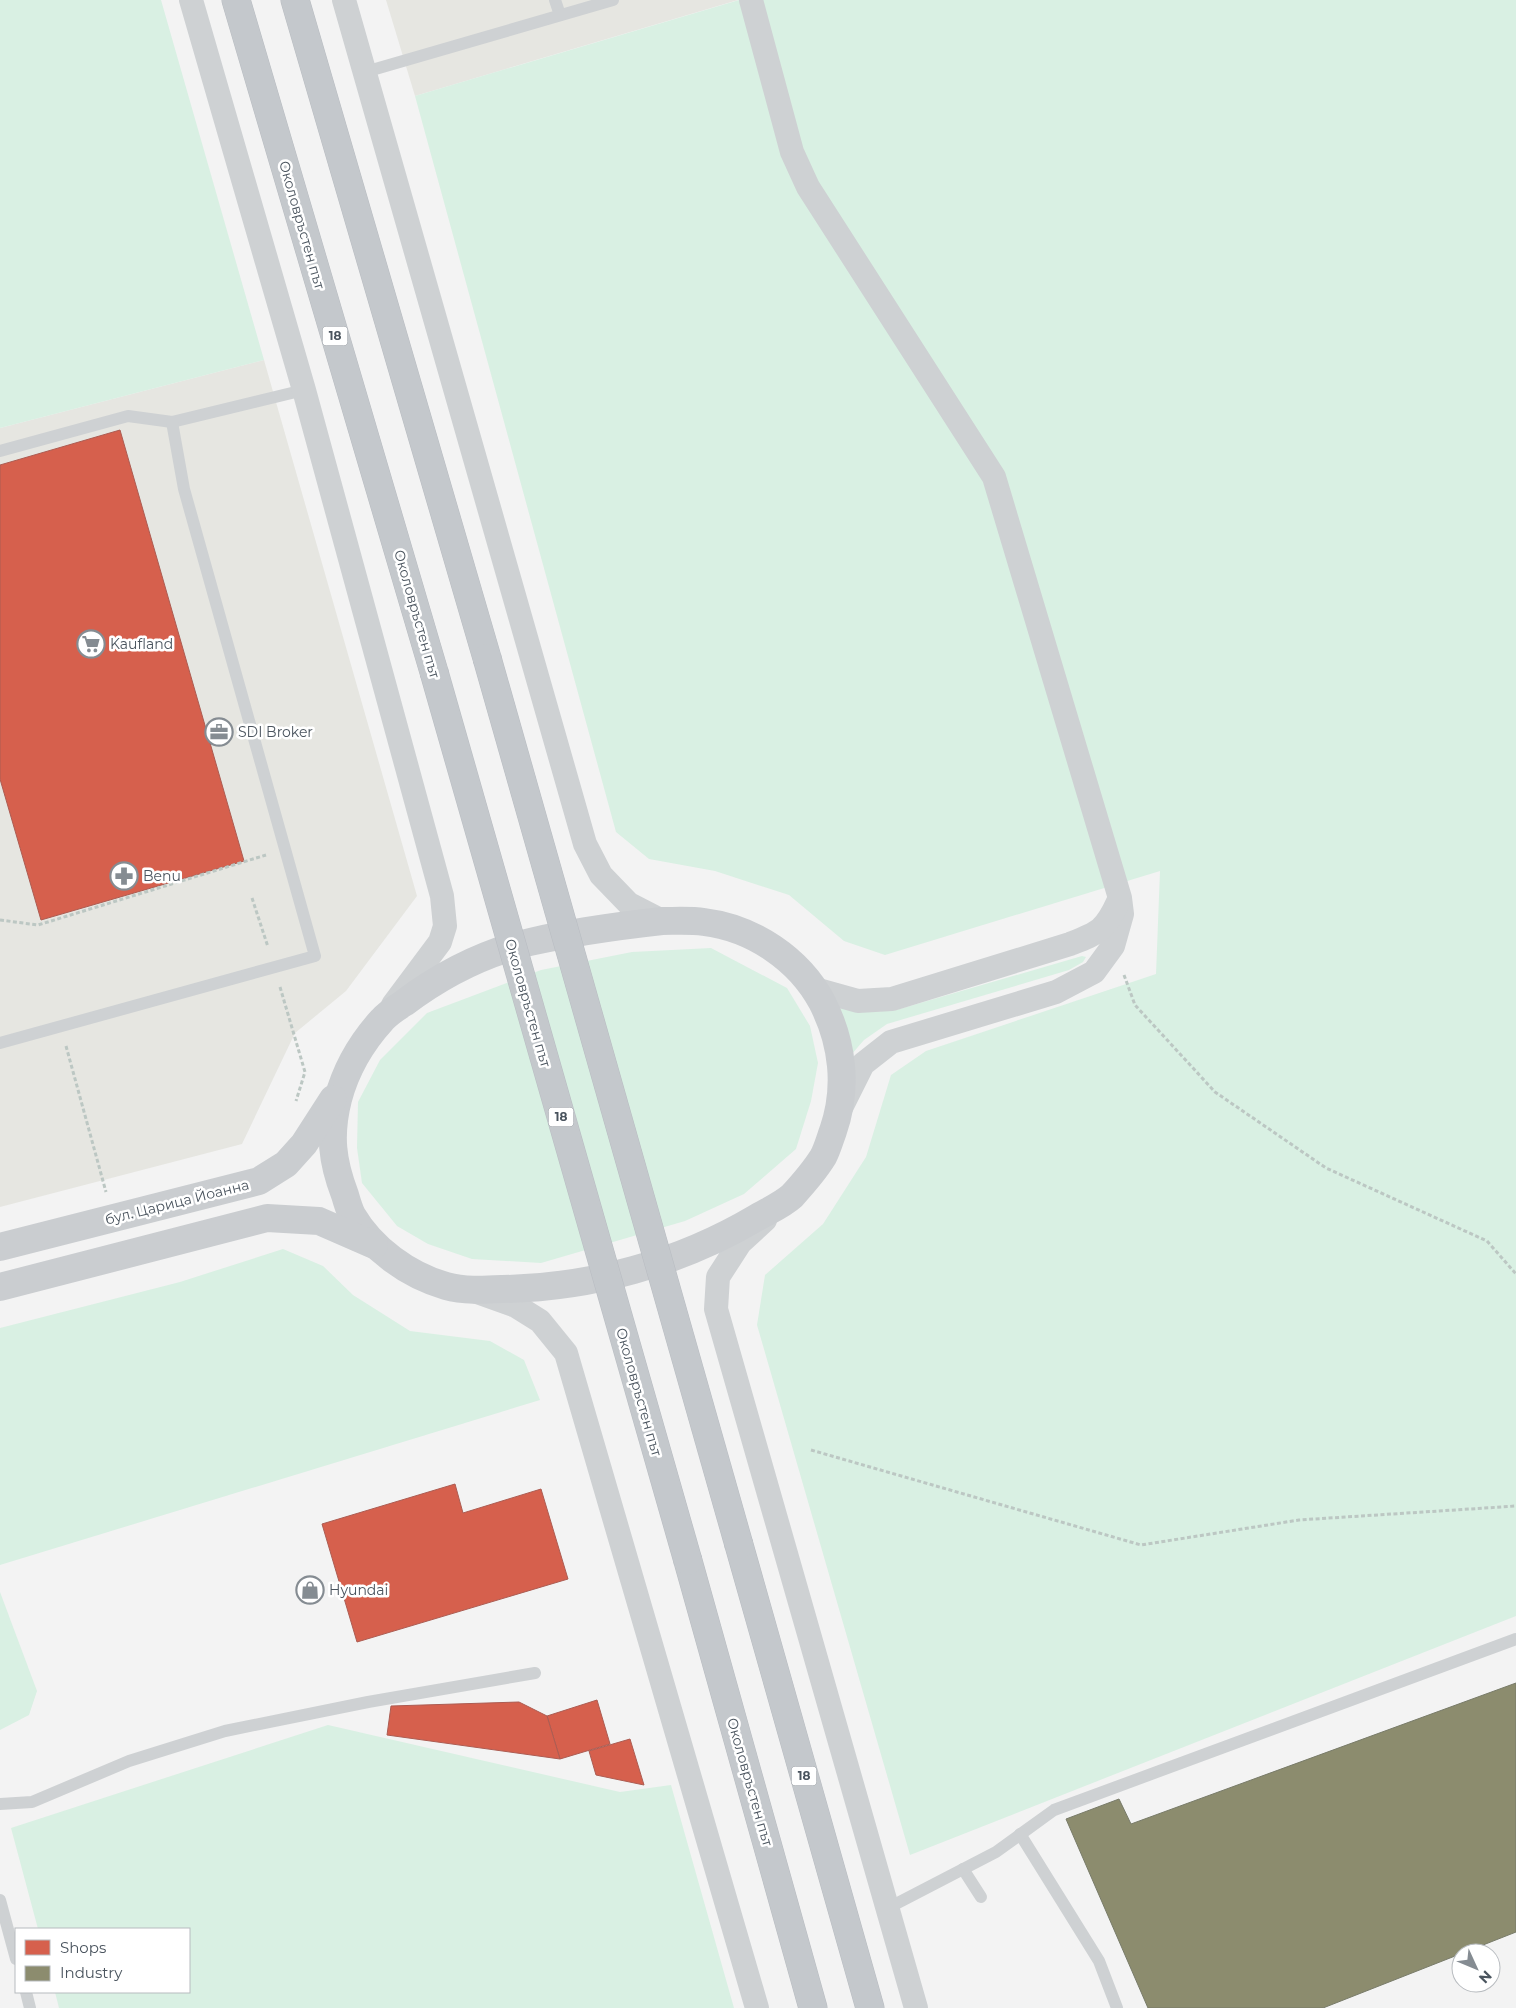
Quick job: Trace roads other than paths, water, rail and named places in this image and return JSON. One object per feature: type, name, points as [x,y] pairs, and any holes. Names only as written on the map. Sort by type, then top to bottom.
[{"type":"highway","name":"Околовръстен път","points":[[236,0],[434,672],[688,1561],[813,2008]]},
{"type":"highway","name":"18","points":[[295,0],[487,658],[870,2008]]},
{"type":"main road","points":[[0,1287],[267,1218],[319,1221],[375,1245],[408,1270],[445,1286],[470,1290],[520,1289],[583,1282],[690,1252],[737,1229],[790,1198],[824,1156],[840,1110],[841,1057],[831,1020],[815,989],[793,964],[768,945],[738,930],[705,922],[662,921],[597,929],[544,939],[489,955],[441,976],[384,1017],[358,1050],[342,1085],[333,1119],[332,1148],[339,1181],[352,1214],[375,1245]]},
{"type":"main road","name":"бул. Царица Йоанна","points":[[0,1248],[259,1181],[286,1164],[304,1144],[342,1085]]},
{"type":"street","points":[[191,0],[304,390],[440,887],[445,913],[445,926],[440,942],[384,1017]]},
{"type":"street","points":[[344,0],[585,844],[601,875],[629,904],[662,921]]},
{"type":"street","points":[[751,0],[792,152],[808,187],[994,477],[1120,898],[1122,914],[1114,946],[1094,972],[1056,992],[891,1042],[863,1064],[840,1110]]},
{"type":"street","points":[[815,989],[858,1001],[892,999],[1070,944],[1098,933],[1112,916],[1120,898]]},
{"type":"street","points":[[790,1198],[740,1243],[718,1277],[716,1309],[916,2008]]},
{"type":"street","points":[[470,1290],[516,1306],[540,1322],[566,1353],[757,2008]]},
{"type":"lane","points":[[555,0],[560,15]]},
{"type":"lane","points":[[365,72],[613,0]]},
{"type":"lane","points":[[0,451],[128,416],[172,422],[304,390]]},
{"type":"lane","points":[[0,1044],[315,956],[184,488],[172,422]]},
{"type":"lane","points":[[888,1908],[996,1852],[1054,1810],[1516,1640]]},
{"type":"lane","points":[[0,1804],[32,1802],[130,1761],[225,1731],[368,1702],[535,1673]]},
{"type":"lane","points":[[1020,1834],[1098,1961],[1117,2008]]},
{"type":"lane","points":[[963,1869],[981,1897]]},
{"type":"lane","points":[[0,1900],[15,1954]]},
{"type":"lane","points":[[26,1993],[30,2008]]},
{"type":"place","name":"Kaufland","points":[[91,644]]},
{"type":"place","name":"SDI Broker","points":[[219,732]]},
{"type":"place","name":"Benu","points":[[124,876]]},
{"type":"place","name":"Hyundai","points":[[310,1590]]}]
